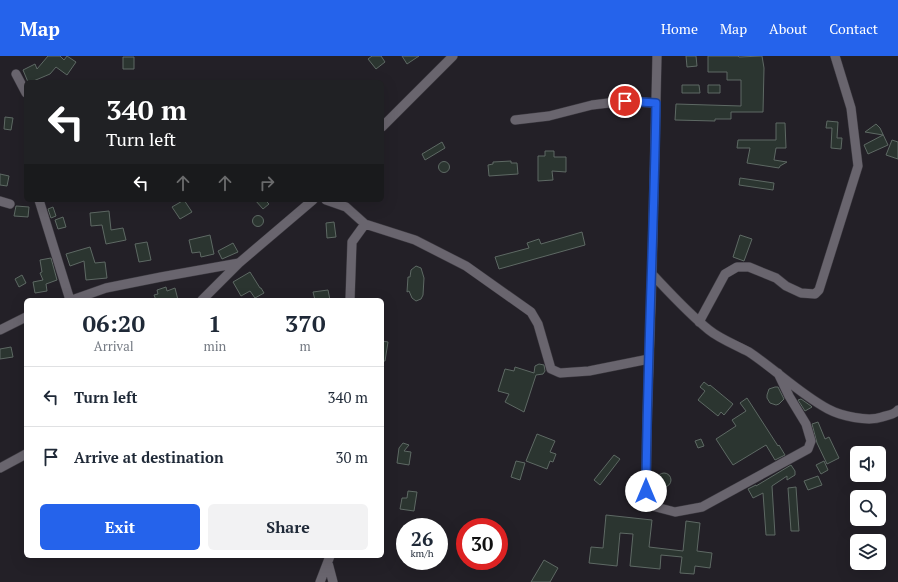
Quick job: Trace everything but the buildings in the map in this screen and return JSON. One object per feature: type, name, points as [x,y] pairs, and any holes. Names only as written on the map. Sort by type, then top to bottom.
[{"type":"street","points":[[384,125],[453,56]]},
{"type":"street","points":[[657,56],[646,491],[656,507],[675,512],[702,507],[808,449],[811,441],[806,424],[789,396],[778,373]]},
{"type":"street","points":[[699,322],[725,274],[737,267],[749,267],[776,278],[786,286],[801,293],[815,294],[819,290],[858,166],[851,108],[836,56]]},
{"type":"street","points":[[16,74],[24,89]]},
{"type":"street","points":[[515,120],[549,116],[592,105],[625,101],[656,103]]},
{"type":"street","points":[[0,201],[10,204]]},
{"type":"street","points":[[40,202],[70,298]]},
{"type":"street","points":[[204,298],[239,263],[311,202]]},
{"type":"street","points":[[332,202],[346,207],[365,224],[415,240],[466,266],[531,312],[538,324],[551,368],[560,373],[589,371],[649,359]]},
{"type":"street","points":[[350,298],[352,242],[365,224]]},
{"type":"street","points":[[77,298],[113,287],[239,263]]},
{"type":"street","points":[[652,274],[699,322],[711,332],[749,352],[802,392],[829,410],[862,419],[876,419],[895,413],[898,410]]},
{"type":"street","points":[[0,330],[24,318]]},
{"type":"street","points":[[0,468],[24,455]]},
{"type":"street","points":[[320,582],[329,560]]},
{"type":"street","points":[[329,560],[334,582]]},
{"type":"route","points":[[625,101],[656,103],[655,189],[646,491]]}]
